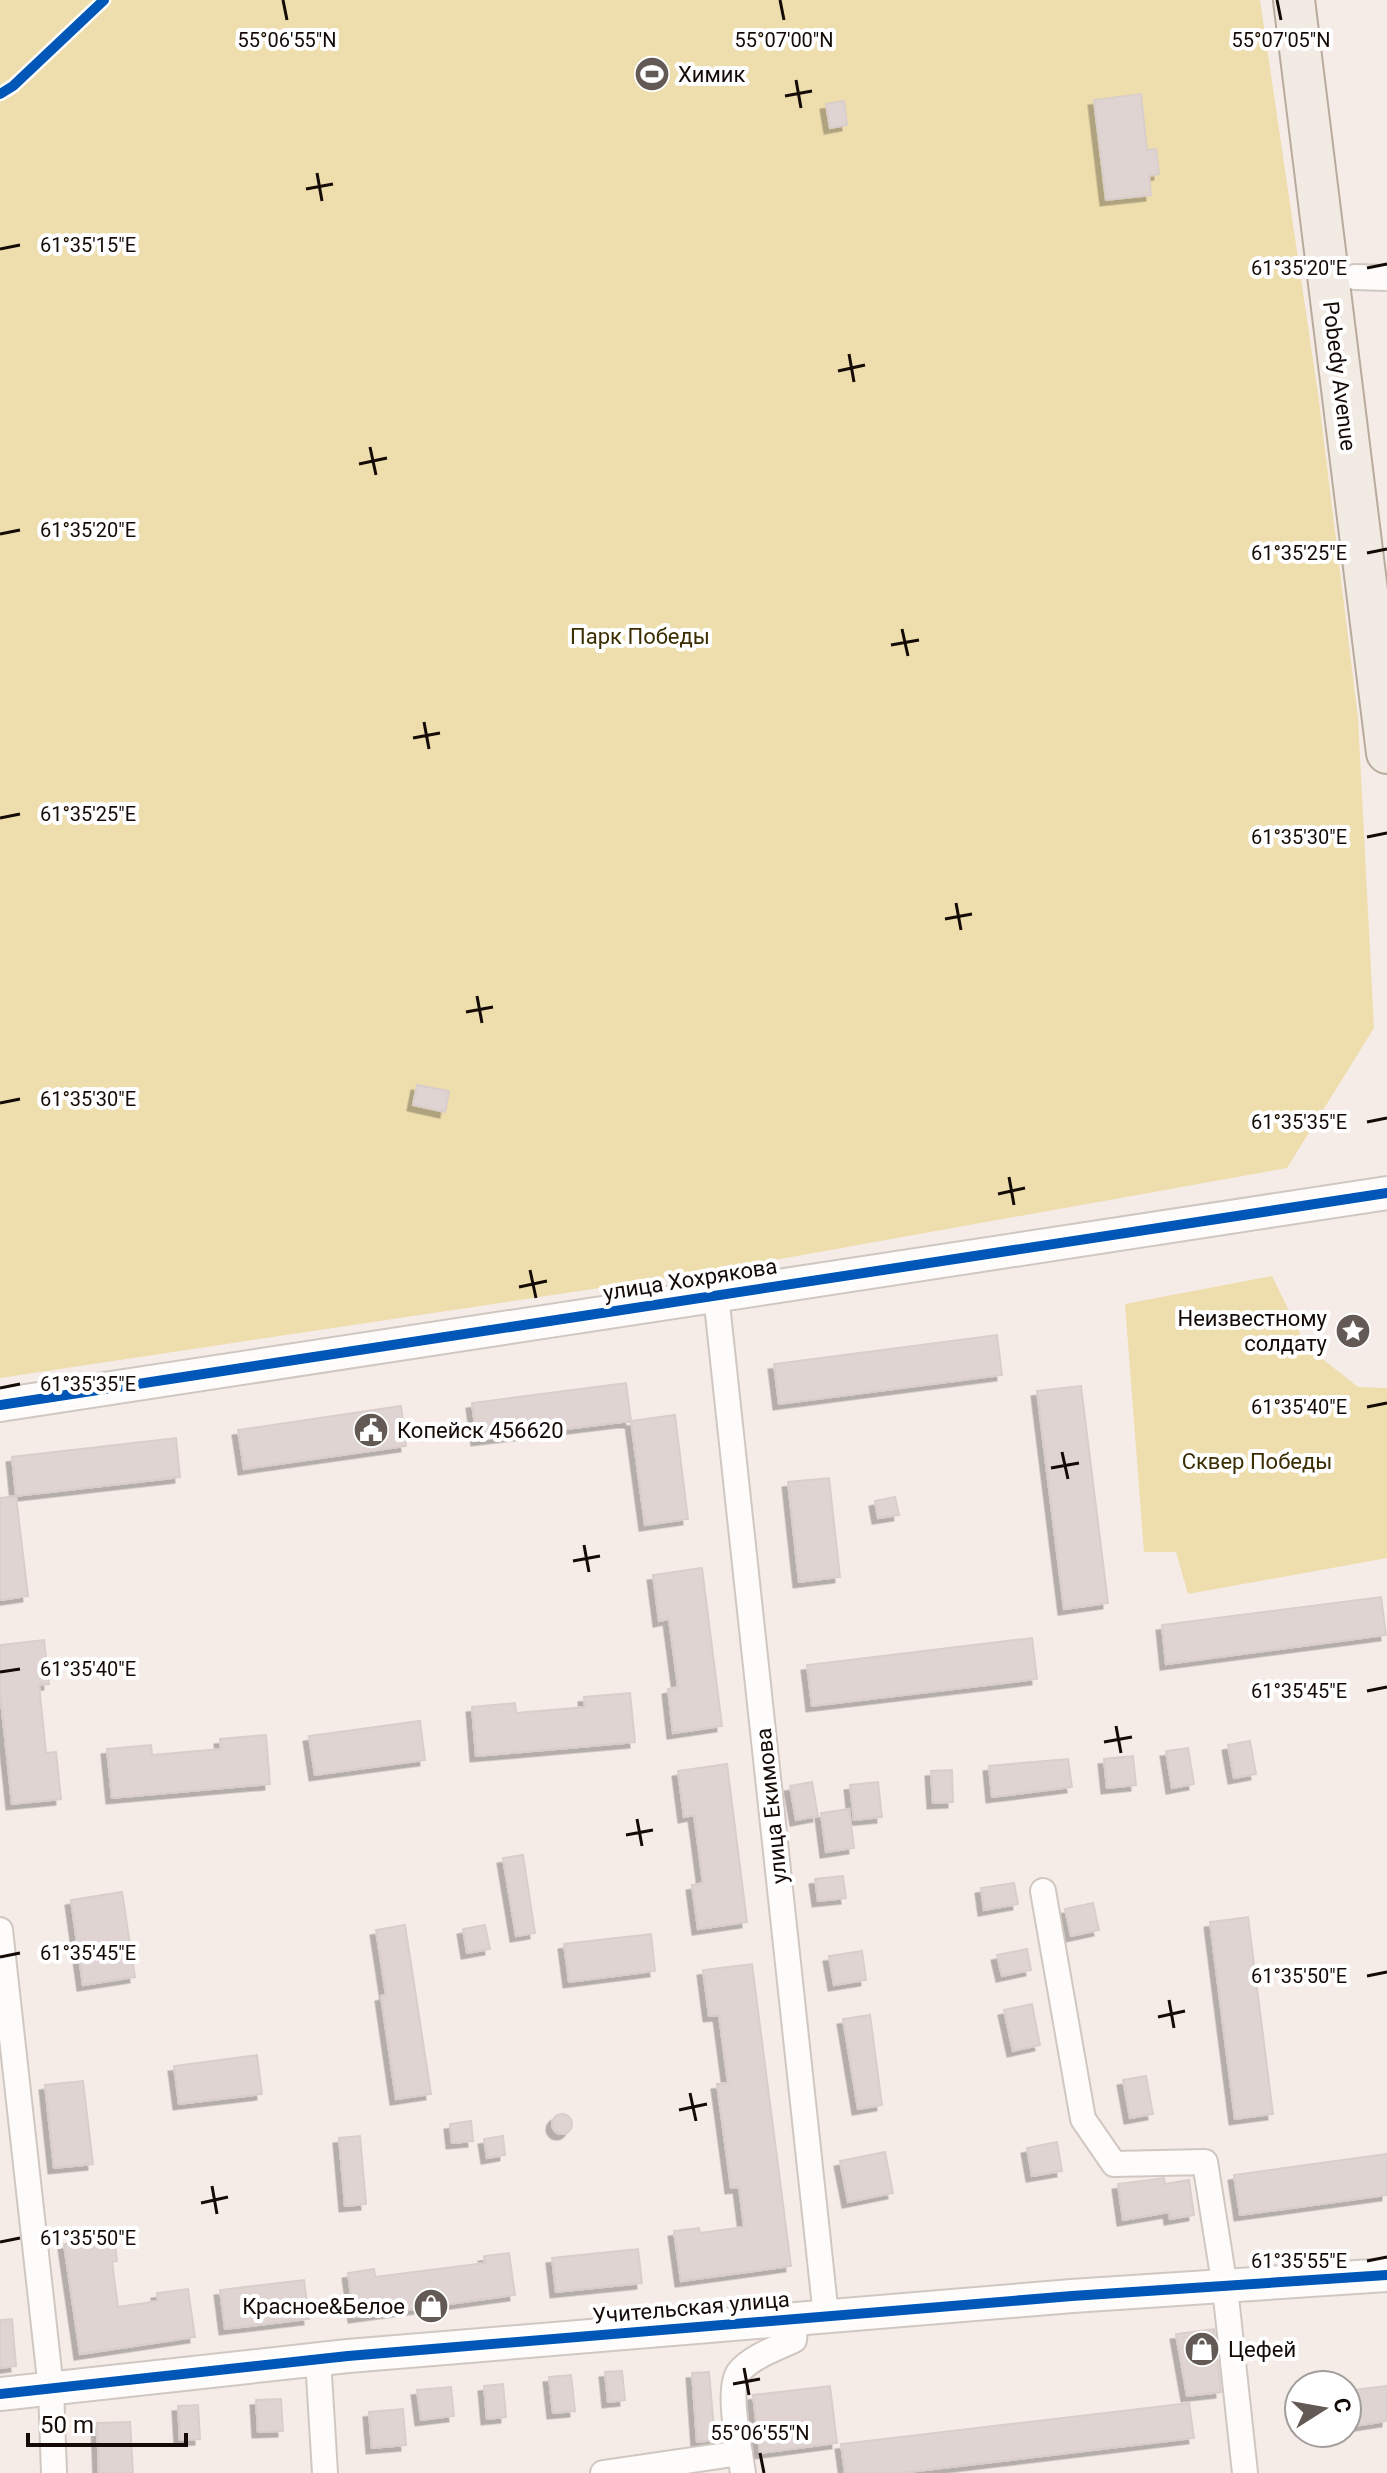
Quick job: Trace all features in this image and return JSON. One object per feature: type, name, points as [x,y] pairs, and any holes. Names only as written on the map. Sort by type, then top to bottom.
[{"type":"main road","name":"Pobedy Avenue","points":[[1294,0],[1387,753]]},
{"type":"main road","name":"Pobedy Avenue","points":[[1322,0],[1371,278],[1387,538]]},
{"type":"street","name":"улица Хохрякова","points":[[0,1405],[1387,1193]]},
{"type":"street","name":"улица Екимова","points":[[716,1295],[811,2317]]},
{"type":"street","points":[[1043,1891],[1083,2119],[1114,2164],[1205,2162],[1225,2288],[1245,2473]]},
{"type":"street","points":[[0,1930],[51,2389],[54,2473]]},
{"type":"street","name":"Учительская улица","points":[[0,2394],[318,2359],[811,2317],[1387,2275]]},
{"type":"street","points":[[603,2473],[741,2463],[733,2390],[736,2374],[747,2364],[794,2340],[811,2317]]},
{"type":"street","points":[[318,2359],[325,2473]]},
{"type":"green space","name":"Парк Победы","points":[[0,0],[1260,0],[1319,401],[1358,718],[1374,1028],[1287,1168],[719,1270],[0,1378]]},
{"type":"green space","name":"Сквер Победы","points":[[1272,1276],[1306,1346],[1358,1387],[1387,1388],[1387,1558],[1188,1594],[1176,1552],[1144,1552],[1125,1304]]},
{"type":"building","points":[[1141,94],[1147,150],[1156,149],[1159,174],[1149,176],[1151,195],[1106,200],[1094,100]]},
{"type":"building","points":[[844,101],[847,125],[830,128],[826,104]]},
{"type":"building","points":[[417,1085],[449,1091],[445,1112],[413,1105]]},
{"type":"building","points":[[997,1335],[1002,1375],[779,1404],[774,1364]]},
{"type":"building","points":[[626,1383],[631,1421],[477,1440],[472,1403]]},
{"type":"building","points":[[1081,1386],[1108,1603],[1064,1609],[1037,1391]]},
{"type":"building","points":[[401,1406],[406,1446],[244,1469],[238,1430]]},
{"type":"building","points":[[675,1415],[688,1519],[645,1525],[631,1421]]},
{"type":"building","points":[[176,1438],[180,1477],[16,1496],[12,1457]]},
{"type":"building","points":[[829,1478],[840,1577],[799,1582],[788,1482]]},
{"type":"building","points":[[16,1496],[28,1596],[0,1600],[0,1498]]},
{"type":"building","points":[[895,1497],[899,1515],[878,1518],[875,1501]]},
{"type":"building","points":[[702,1568],[722,1726],[673,1733],[668,1689],[678,1687],[669,1619],[659,1621],[653,1575]]},
{"type":"building","points":[[1381,1597],[1386,1635],[1166,1664],[1162,1625]]},
{"type":"building","points":[[1032,1638],[1037,1679],[812,1706],[807,1665]]},
{"type":"building","points":[[44,1640],[49,1684],[39,1685],[46,1753],[56,1752],[61,1799],[12,1804],[0,1691],[0,1645]]},
{"type":"building","points":[[630,1693],[635,1742],[476,1756],[472,1707],[515,1703],[516,1713],[585,1707],[584,1697]]},
{"type":"building","points":[[420,1721],[425,1760],[315,1775],[309,1736]]},
{"type":"building","points":[[266,1735],[270,1784],[112,1798],[107,1749],[151,1745],[152,1755],[221,1749],[220,1739]]},
{"type":"building","points":[[1250,1741],[1256,1774],[1234,1778],[1228,1745]]},
{"type":"building","points":[[1188,1748],[1194,1784],[1172,1788],[1166,1751]]},
{"type":"building","points":[[1133,1756],[1136,1785],[1107,1788],[1104,1759]]},
{"type":"building","points":[[1068,1759],[1072,1787],[992,1797],[989,1766]]},
{"type":"building","points":[[727,1764],[747,1922],[698,1929],[692,1885],[703,1883],[694,1815],[684,1817],[678,1771]]},
{"type":"building","points":[[952,1770],[953,1802],[933,1803],[931,1771]]},
{"type":"building","points":[[812,1782],[818,1816],[796,1820],[790,1786]]},
{"type":"building","points":[[878,1782],[882,1817],[854,1820],[850,1785]]},
{"type":"building","points":[[849,1809],[854,1848],[826,1852],[821,1813]]},
{"type":"building","points":[[523,1855],[535,1933],[516,1936],[503,1858]]},
{"type":"building","points":[[843,1876],[846,1898],[818,1901],[815,1879]]},
{"type":"building","points":[[1014,1883],[1018,1904],[984,1910],[981,1888]]},
{"type":"building","points":[[122,1892],[135,1977],[83,1985],[71,1900]]},
{"type":"building","points":[[1093,1903],[1099,1930],[1071,1936],[1065,1909]]},
{"type":"building","points":[[1248,1917],[1273,2114],[1235,2119],[1210,1922]]},
{"type":"building","points":[[405,1925],[431,2094],[396,2099],[381,1996],[386,1995],[376,1930]]},
{"type":"building","points":[[485,1925],[490,1949],[467,1953],[463,1929]]},
{"type":"building","points":[[651,1934],[655,1971],[569,1982],[564,1944]]},
{"type":"building","points":[[1027,1949],[1031,1970],[1002,1976],[997,1955]]},
{"type":"building","points":[[862,1951],[866,1980],[834,1985],[829,1956]]},
{"type":"building","points":[[752,1964],[791,2266],[681,2281],[674,2231],[699,2228],[700,2233],[744,2227],[739,2187],[731,2188],[717,2084],[728,2083],[719,2015],[709,2016],[703,1970]]},
{"type":"building","points":[[1032,2004],[1040,2045],[1013,2051],[1004,2010]]},
{"type":"building","points":[[870,2015],[882,2105],[858,2109],[843,2019]]},
{"type":"building","points":[[257,2055],[262,2094],[179,2104],[174,2066]]},
{"type":"building","points":[[1146,2076],[1153,2114],[1130,2118],[1123,2080]]},
{"type":"building","points":[[83,2081],[93,2164],[54,2168],[45,2085]]},
{"type":"building","points":[[562,2114],[569,2117],[572,2124],[569,2131],[562,2134],[555,2131],[552,2124],[555,2117]]},
{"type":"building","points":[[471,2121],[473,2141],[452,2143],[450,2124]]},
{"type":"building","points":[[360,2136],[366,2204],[345,2206],[339,2138]]},
{"type":"building","points":[[503,2136],[505,2155],[487,2158],[484,2139]]},
{"type":"building","points":[[1057,2142],[1062,2171],[1032,2176],[1027,2148]]},
{"type":"building","points":[[885,2152],[893,2193],[848,2202],[840,2161]]},
{"type":"building","points":[[1387,2154],[1387,2195],[1240,2215],[1234,2175]]},
{"type":"building","points":[[1164,2178],[1165,2184],[1189,2180],[1194,2215],[1170,2219],[1169,2212],[1123,2220],[1118,2184]]},
{"type":"building","points":[[114,2237],[117,2261],[112,2262],[118,2307],[158,2301],[157,2293],[188,2289],[195,2337],[80,2354],[64,2244]]},
{"type":"building","points":[[638,2249],[642,2283],[556,2292],[552,2258]]},
{"type":"building","points":[[509,2253],[515,2295],[354,2317],[348,2273],[374,2269],[375,2277],[485,2263],[484,2256]]},
{"type":"building","points":[[304,2280],[309,2319],[225,2329],[220,2290]]},
{"type":"building","points":[[12,2319],[16,2366],[0,2368],[0,2320]]},
{"type":"building","name":"Цефей","points":[[1214,2329],[1221,2392],[1187,2396],[1176,2334]]},
{"type":"building","points":[[622,2371],[625,2400],[608,2402],[605,2372]]},
{"type":"building","points":[[709,2372],[715,2440],[697,2442],[692,2373]]},
{"type":"building","points":[[571,2375],[575,2411],[553,2413],[549,2377]]},
{"type":"building","points":[[503,2384],[506,2417],[487,2419],[484,2386]]},
{"type":"building","points":[[830,2386],[837,2443],[760,2453],[753,2395]]},
{"type":"building","points":[[1387,2386],[1387,2421],[1363,2425],[1363,2389]]},
{"type":"building","points":[[451,2387],[454,2416],[421,2420],[417,2390]]},
{"type":"building","points":[[281,2399],[283,2431],[258,2432],[256,2400]]},
{"type":"building","points":[[1189,2403],[1194,2438],[900,2473],[845,2473],[841,2444]]},
{"type":"building","points":[[198,2405],[200,2439],[180,2440],[178,2406]]},
{"type":"building","points":[[403,2409],[406,2445],[372,2448],[369,2412]]},
{"type":"building","points":[[130,2422],[133,2473],[99,2473],[97,2423]]},
{"type":"cycle path","points":[[0,94],[13,86],[104,0]]},
{"type":"cycle path","points":[[0,1405],[1387,1193]]},
{"type":"cycle path","points":[[0,2394],[348,2356],[1072,2296],[1387,2275]]},
{"type":"place","name":"Химик","points":[[652,74]]},
{"type":"place","name":"Неизвестному солдату","points":[[1353,1331]]},
{"type":"place","name":"Копейск 456620","points":[[371,1430]]},
{"type":"place","name":"Красное&Белое","points":[[431,2306]]},
{"type":"place","name":"Цефей","points":[[1202,2349]]}]
